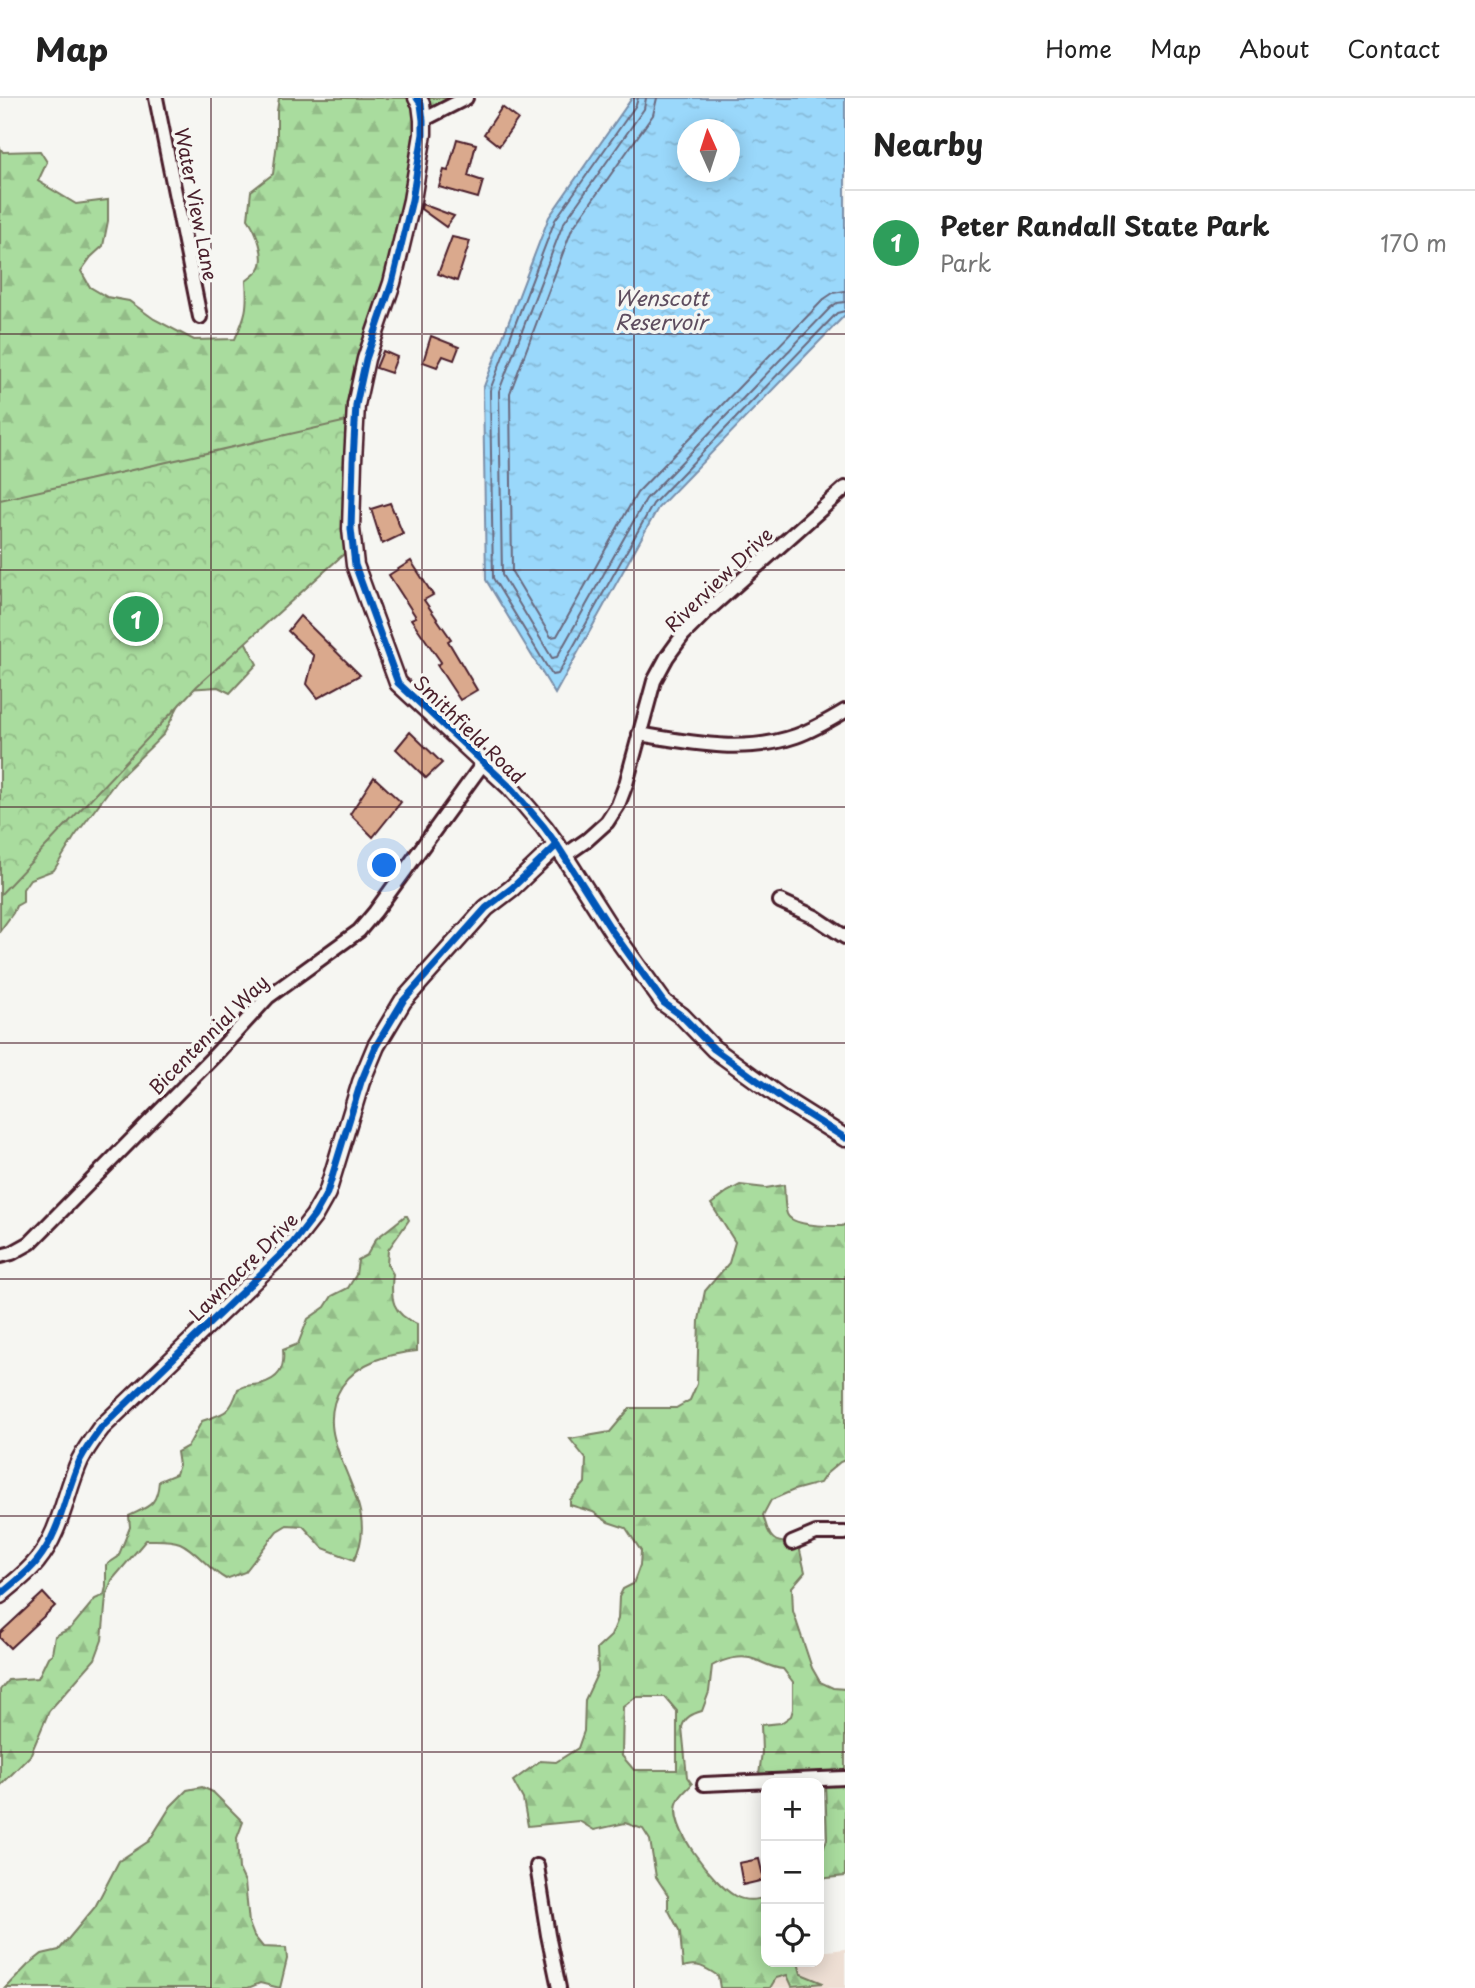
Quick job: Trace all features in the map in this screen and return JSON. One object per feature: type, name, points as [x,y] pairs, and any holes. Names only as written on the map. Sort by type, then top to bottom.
[{"type":"street","name":"Water View Lane","points":[[156,98],[200,317]]},
{"type":"street","name":"Smithfield Road","points":[[417,98],[421,104],[423,134],[412,200],[392,283],[366,359],[355,405],[351,529],[355,565],[398,683],[510,787],[561,850],[612,931],[664,1003],[682,1016],[714,1049],[783,1099],[845,1138]]},
{"type":"street","points":[[423,120],[466,98]]},
{"type":"street","name":"Riverview Drive","points":[[561,850],[587,840],[607,822],[618,805],[654,681],[683,635],[706,611],[845,488]]},
{"type":"street","points":[[639,734],[731,747],[764,744],[797,736],[845,711]]},
{"type":"street","name":"Bicentennial Way","points":[[0,1256],[30,1243],[215,1055],[268,997],[359,931],[484,762]]},
{"type":"street","name":"Lawnacre Drive","points":[[0,1595],[37,1561],[44,1551],[65,1506],[79,1463],[87,1447],[102,1428],[293,1242],[314,1216],[327,1193],[352,1108],[376,1046],[403,1001],[485,908],[561,850]]},
{"type":"street","points":[[780,901],[816,917],[845,937]]},
{"type":"street","points":[[792,1543],[816,1533],[844,1532]]},
{"type":"street","points":[[704,1784],[845,1778]]},
{"type":"street","points":[[537,1866],[559,1988]]},
{"type":"shaded area","points":[[845,1949],[845,1988],[770,1988],[776,1978],[787,1975],[821,1983],[801,1974],[799,1967],[824,1967],[824,1951]]},
{"type":"green space","points":[[279,98],[471,98],[447,116],[425,123],[368,353],[353,480],[237,626],[257,664],[230,693],[218,687],[187,689],[164,734],[117,780],[75,836],[54,870],[30,879],[23,889],[23,902],[16,906],[0,931],[0,148],[3,152],[40,151],[47,162],[38,181],[76,204],[108,200],[108,221],[103,246],[81,271],[90,287],[107,297],[129,301],[154,319],[194,340],[235,339],[245,311],[246,281],[256,273],[261,264],[260,244],[248,219],[251,191],[273,174]]},
{"type":"green space","points":[[347,421],[346,552],[197,686],[0,895],[0,500]]},
{"type":"green space","points":[[740,1185],[766,1188],[784,1185],[786,1211],[790,1218],[812,1225],[845,1224],[845,1460],[826,1474],[820,1483],[771,1500],[763,1515],[773,1539],[798,1542],[805,1572],[792,1587],[793,1611],[812,1668],[820,1682],[833,1688],[845,1689],[845,1876],[824,1878],[824,1847],[827,1839],[824,1778],[761,1778],[761,1782],[758,1782],[762,1752],[761,1725],[781,1723],[791,1716],[793,1709],[793,1682],[783,1669],[745,1657],[728,1659],[712,1666],[709,1692],[702,1711],[689,1716],[682,1727],[687,1777],[692,1784],[679,1799],[676,1811],[685,1838],[716,1879],[742,1899],[761,1898],[761,1967],[799,1967],[801,1974],[823,1983],[792,1986],[787,1975],[776,1978],[770,1988],[720,1988],[718,1976],[710,1971],[698,1966],[683,1967],[680,1932],[668,1909],[668,1895],[656,1877],[650,1840],[643,1829],[625,1823],[594,1830],[579,1821],[528,1826],[523,1799],[513,1781],[540,1761],[556,1762],[578,1748],[584,1731],[585,1700],[598,1672],[597,1649],[611,1636],[618,1619],[619,1597],[623,1589],[633,1584],[640,1565],[641,1551],[626,1528],[608,1522],[593,1512],[570,1505],[570,1500],[585,1483],[586,1459],[570,1439],[610,1432],[630,1408],[676,1408],[690,1400],[697,1384],[699,1320],[705,1291],[729,1263],[735,1242],[711,1204]],"holes":[[[636,1697],[665,1697],[677,1711],[677,1770],[634,1770],[622,1756],[623,1707]]]},
{"type":"green space","points":[[405,1216],[409,1220],[388,1250],[387,1264],[393,1274],[394,1305],[402,1315],[417,1324],[417,1351],[375,1360],[357,1370],[342,1386],[333,1408],[332,1429],[361,1515],[361,1537],[354,1560],[323,1548],[303,1526],[287,1525],[277,1531],[245,1572],[226,1579],[180,1543],[146,1540],[112,1580],[106,1597],[102,1640],[95,1659],[49,1711],[30,1756],[0,1786],[0,1690],[8,1680],[38,1678],[52,1654],[55,1636],[71,1628],[95,1599],[104,1595],[106,1565],[118,1557],[130,1527],[129,1516],[151,1504],[159,1481],[176,1474],[179,1465],[177,1452],[188,1446],[202,1421],[226,1411],[238,1389],[267,1382],[276,1376],[282,1368],[283,1350],[298,1344],[308,1319],[325,1307],[332,1296],[348,1288],[356,1275],[358,1260],[367,1255],[376,1239]]},
{"type":"green space","points":[[202,1787],[213,1792],[243,1822],[237,1838],[239,1869],[245,1882],[249,1923],[254,1936],[263,1947],[286,1948],[287,1959],[280,1988],[260,1983],[248,1988],[6,1988],[42,1954],[59,1950],[95,1907],[119,1861],[149,1841],[171,1806],[187,1790]]},
{"type":"water","name":"Wenscott Reservoir","points":[[632,98],[845,98],[845,315],[658,508],[555,694],[486,580],[483,389],[549,217]]},
{"type":"building","points":[[502,107],[518,119],[499,146],[484,134]]},
{"type":"building","points":[[457,139],[476,144],[468,176],[483,181],[478,198],[439,187],[444,170],[448,171]]},
{"type":"building","points":[[422,204],[454,216],[446,227],[421,209]]},
{"type":"building","points":[[452,237],[470,241],[457,281],[438,274]]},
{"type":"building","points":[[431,336],[459,347],[454,360],[443,356],[437,367],[423,362]]},
{"type":"building","points":[[383,351],[397,357],[391,373],[376,368]]},
{"type":"building","points":[[390,503],[403,534],[382,544],[371,509]]},
{"type":"building","points":[[411,561],[433,595],[424,600],[451,639],[448,641],[477,690],[460,700],[437,665],[441,662],[411,619],[416,617],[389,575]]},
{"type":"building","points":[[300,616],[360,675],[318,698],[307,684],[314,656],[288,631]]},
{"type":"building","points":[[410,732],[442,763],[426,778],[396,749]]},
{"type":"building","points":[[374,777],[401,802],[373,837],[350,814]]},
{"type":"building","points":[[43,1593],[55,1606],[10,1648],[0,1638],[0,1633]]},
{"type":"building","points":[[759,1859],[761,1881],[743,1885],[739,1863]]},
{"type":"cycle path","points":[[417,98],[421,104],[423,134],[412,200],[392,283],[366,359],[356,405],[353,461],[351,529],[355,565],[398,683],[510,787],[544,827],[612,931],[664,1003],[682,1016],[714,1049],[783,1099],[845,1138]]},
{"type":"cycle path","points":[[0,1595],[29,1570],[45,1550],[52,1538],[80,1460],[101,1428],[293,1243],[314,1216],[327,1193],[361,1082],[376,1046],[403,1001],[486,908],[512,888],[557,845]]},
{"type":"place","name":"Peter Randall State Park","points":[[136,619]]}]
